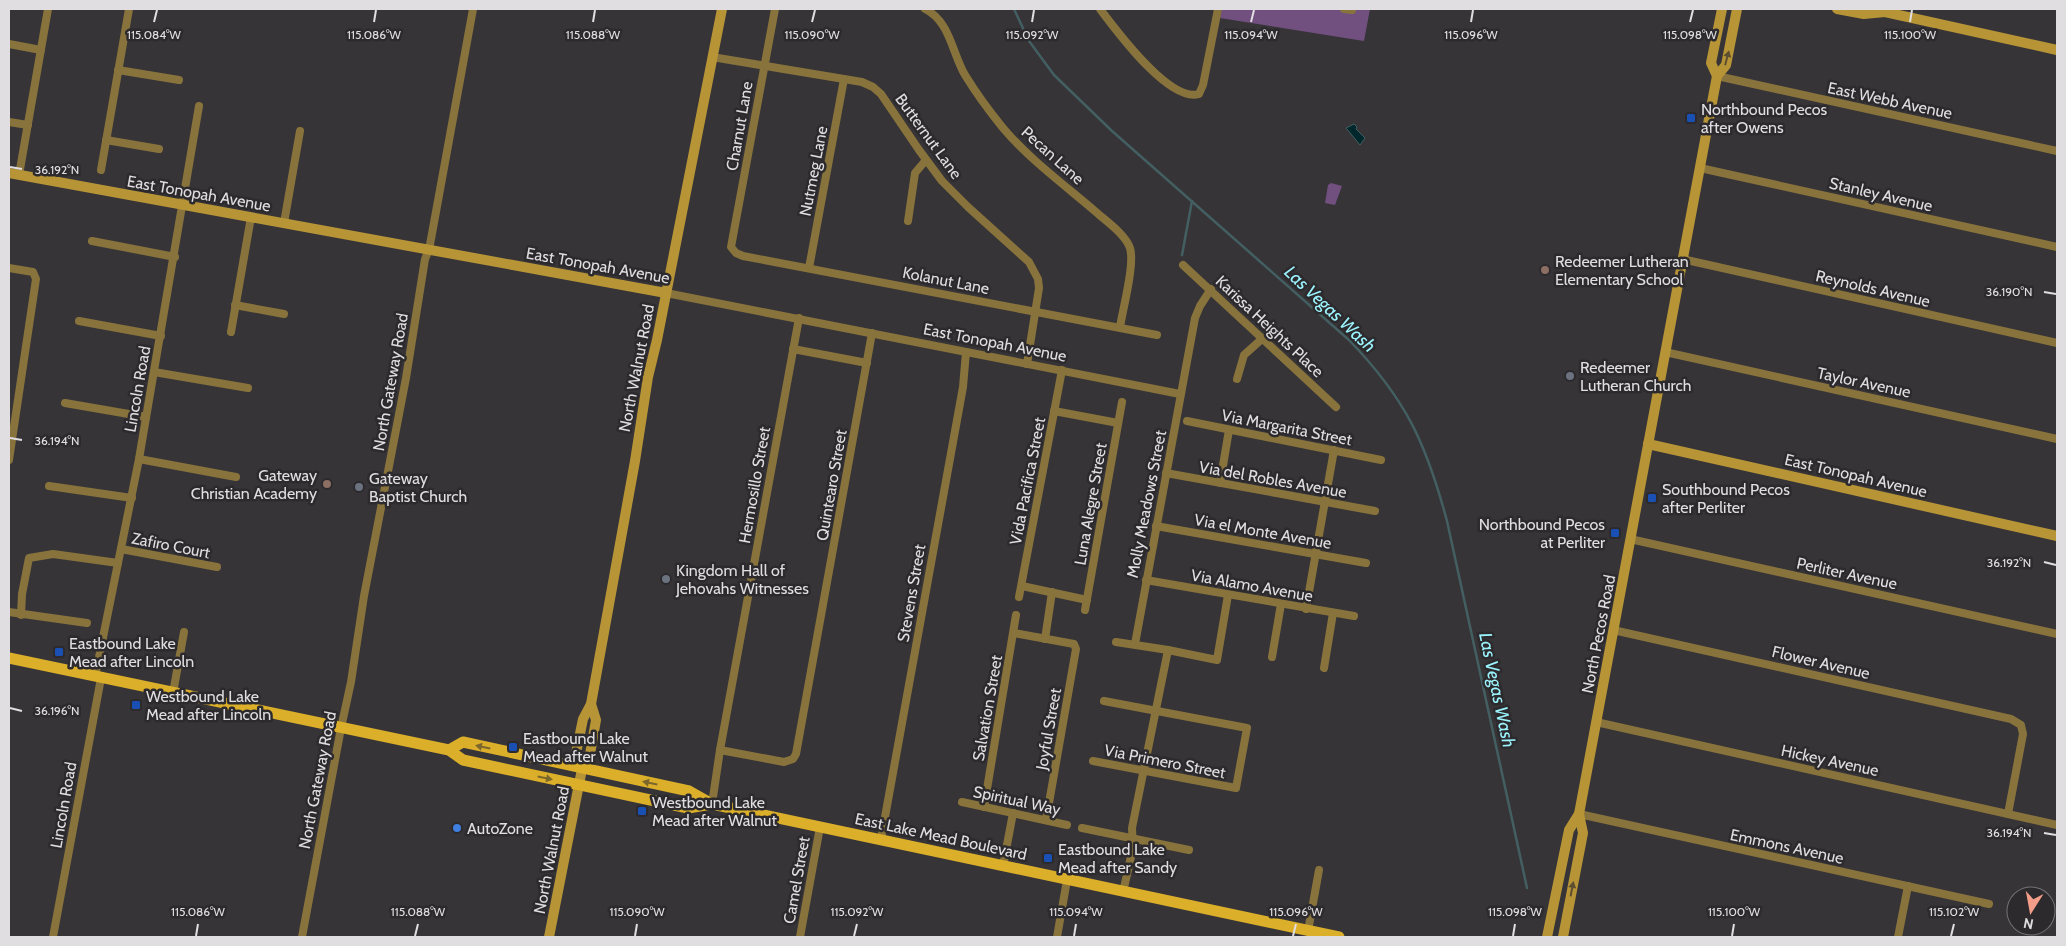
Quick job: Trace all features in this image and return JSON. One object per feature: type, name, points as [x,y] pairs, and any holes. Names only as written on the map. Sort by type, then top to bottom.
[{"type":"main road","name":"East Lake Mead Boulevard","points":[[9,658],[449,750],[463,760],[688,808],[712,804]]},
{"type":"main road","name":"East Lake Mead Boulevard","points":[[449,750],[463,742],[689,791],[712,804],[881,839],[1308,934],[1339,937]]},
{"type":"street","points":[[14,174],[28,125],[48,9]]},
{"type":"street","points":[[101,170],[129,9]]},
{"type":"street","name":"North Gateway Road","points":[[302,937],[351,682],[364,596],[406,378],[425,259],[429,250],[473,9]]},
{"type":"street","name":"North Walnut Road","points":[[549,937],[582,769],[576,753],[583,718],[591,704],[635,461],[648,376],[722,9]]},
{"type":"street","name":"Charnut Lane","points":[[731,247],[775,9]]},
{"type":"street","name":"Pecan Lane","points":[[925,9],[934,13],[945,28],[965,75],[1004,128],[1028,152],[1111,225],[1127,242],[1132,262],[1120,327]]},
{"type":"street","points":[[1100,9],[1132,50],[1170,86],[1180,93],[1194,96],[1199,94],[1203,85],[1218,9]]},
{"type":"street","points":[[1344,9],[1352,10]]},
{"type":"street","points":[[1714,9],[1716,36]]},
{"type":"street","name":"North Pecos Road","points":[[1717,76],[1711,63],[1722,9]]},
{"type":"street","name":"North Pecos Road","points":[[1547,937],[1569,830],[1579,814],[1717,76],[1726,65],[1737,9]]},
{"type":"street","points":[[1837,9],[1864,14],[1882,10],[2057,50]]},
{"type":"street","points":[[9,44],[41,50]]},
{"type":"street","name":"Butternut Lane","points":[[712,57],[862,82],[881,94],[942,181],[1029,262],[1038,280],[1039,288],[1026,364]]},
{"type":"street","points":[[118,70],[180,80]]},
{"type":"street","name":"East Webb Avenue","points":[[1717,76],[2057,151]]},
{"type":"street","name":"Nutmeg Lane","points":[[809,268],[844,79]]},
{"type":"street","name":"Lincoln Road","points":[[53,937],[118,563],[132,498],[184,206],[199,106]]},
{"type":"street","points":[[9,122],[28,125]]},
{"type":"street","points":[[284,223],[300,131]]},
{"type":"street","points":[[106,140],[159,149]]},
{"type":"street","points":[[908,221],[915,173],[926,160]]},
{"type":"street","name":"Stanley Avenue","points":[[1700,168],[2057,247]]},
{"type":"street","name":"East Tonopah Avenue","points":[[14,174],[666,292],[1180,394]]},
{"type":"street","points":[[230,332],[251,217]]},
{"type":"street","points":[[92,242],[175,256]]},
{"type":"street","name":"Kolanut Lane","points":[[731,247],[736,253],[743,256],[1158,334]]},
{"type":"street","name":"Reynolds Avenue","points":[[1682,259],[2057,343]]},
{"type":"street","name":"Karissa Heights Place","points":[[1184,265],[1336,407]]},
{"type":"street","points":[[9,268],[33,272],[36,279],[9,460]]},
{"type":"street","name":"Molly Meadows Street","points":[[1135,644],[1195,318],[1211,289]]},
{"type":"street","points":[[235,305],[284,314]]},
{"type":"street","name":"Hermosillo Street","points":[[712,804],[720,750],[799,318]]},
{"type":"street","points":[[79,321],[161,336]]},
{"type":"street","name":"Quintearo Street","points":[[720,750],[784,762],[793,759],[798,744],[872,333]]},
{"type":"street","points":[[1237,379],[1244,355],[1263,338]]},
{"type":"street","points":[[793,348],[867,363]]},
{"type":"street","name":"Stevens Street","points":[[881,839],[963,388],[966,352]]},
{"type":"street","name":"Taylor Avenue","points":[[1665,352],[2057,439]]},
{"type":"street","name":"Vida Pacifica Street","points":[[1019,597],[1062,370]]},
{"type":"street","points":[[154,372],[248,388]]},
{"type":"street","name":"Luna Alegre Street","points":[[1085,610],[1122,402]]},
{"type":"street","points":[[65,403],[146,417]]},
{"type":"street","points":[[1054,411],[1118,422]]},
{"type":"street","name":"Via Margarita Street","points":[[1187,421],[1381,460]]},
{"type":"street","points":[[1220,483],[1229,430]]},
{"type":"street","name":"East Tonopah Avenue","points":[[1648,444],[2057,536]]},
{"type":"street","points":[[1306,609],[1334,450]]},
{"type":"street","points":[[139,459],[236,477]]},
{"type":"street","name":"Via del Robles Avenue","points":[[1166,473],[1375,511]]},
{"type":"street","points":[[49,486],[132,498]]},
{"type":"street","name":"Via el Monte Avenue","points":[[1156,526],[1366,563]]},
{"type":"street","name":"Perliter Avenue","points":[[1630,539],[2057,634]]},
{"type":"street","name":"Zafiro Court","points":[[121,549],[217,568]]},
{"type":"street","points":[[21,615],[22,594],[30,558],[53,554],[118,563]]},
{"type":"street","name":"Via Alamo Avenue","points":[[1146,580],[1354,616]]},
{"type":"street","points":[[1022,586],[1087,600]]},
{"type":"street","points":[[1014,633],[1045,639],[1052,592]]},
{"type":"street","points":[[1116,642],[1218,660],[1228,595]]},
{"type":"street","points":[[1272,657],[1281,604]]},
{"type":"street","points":[[9,612],[87,622]]},
{"type":"street","points":[[1324,668],[1333,613]]},
{"type":"street","name":"Salvation Street","points":[[984,807],[1016,615]]},
{"type":"street","name":"Flower Avenue","points":[[1613,630],[2011,719],[2021,725],[2023,734],[2008,814]]},
{"type":"street","points":[[173,693],[184,632]]},
{"type":"street","name":"Joyful Street","points":[[1045,639],[1074,644],[1076,649],[1046,820]]},
{"type":"street","points":[[1123,892],[1133,839],[1132,828],[1168,650]]},
{"type":"street","name":"Via Primero Street","points":[[1093,761],[1236,788],[1247,728],[1104,702]]},
{"type":"street","name":"Hickey Avenue","points":[[1596,722],[2057,825]]},
{"type":"street","name":"Spiritual Way","points":[[962,802],[1067,825]]},
{"type":"street","points":[[1003,866],[1013,813]]},
{"type":"street","name":"North Pecos Road","points":[[1563,937],[1583,833],[1579,814]]},
{"type":"street","name":"Emmons Avenue","points":[[1579,814],[1989,904]]},
{"type":"street","name":"Camel Street","points":[[800,937],[820,827]]},
{"type":"street","points":[[1082,828],[1189,850]]},
{"type":"street","points":[[1308,934],[1319,870]]},
{"type":"street","points":[[1057,937],[1067,880]]},
{"type":"street","points":[[1898,937],[1908,886]]},
{"type":"shaded area","points":[[1222,9],[1370,9],[1364,41],[1220,18]]},
{"type":"shaded area","points":[[1331,183],[1342,186],[1335,205],[1325,203],[1328,185]]},
{"type":"water","points":[[1354,124],[1357,127],[1356,129],[1365,138],[1360,145],[1346,128]]},
{"type":"waterway","name":"Las Vegas Wash","points":[[1014,9],[1029,41],[1054,75],[1112,131],[1349,340],[1369,362],[1400,403],[1422,445],[1447,521],[1527,888]]},
{"type":"waterway","points":[[1182,255],[1192,201]]},
{"type":"place","name":"Northbound Pecos after Owens","points":[[1691,118]]},
{"type":"place","name":"Redeemer Lutheran Elementary School","points":[[1545,270]]},
{"type":"place","name":"Redeemer Lutheran Church","points":[[1570,376]]},
{"type":"place","name":"Gateway Christian Academy","points":[[327,484]]},
{"type":"place","name":"Gateway Baptist Church","points":[[359,487]]},
{"type":"place","name":"Southbound Pecos after Perliter","points":[[1652,498]]},
{"type":"place","name":"Northbound Pecos at Perliter","points":[[1615,533]]},
{"type":"place","name":"Kingdom Hall of Jehovahs Witnesses","points":[[666,579]]},
{"type":"place","name":"Eastbound Lake Mead after Lincoln","points":[[59,652]]},
{"type":"place","name":"Westbound Lake Mead after Lincoln","points":[[136,705]]},
{"type":"place","name":"Eastbound Lake Mead after Walnut","points":[[513,747]]},
{"type":"place","name":"Westbound Lake Mead after Walnut","points":[[642,811]]},
{"type":"place","name":"AutoZone","points":[[457,828]]},
{"type":"place","name":"Eastbound Lake Mead after Sandy","points":[[1048,858]]}]
